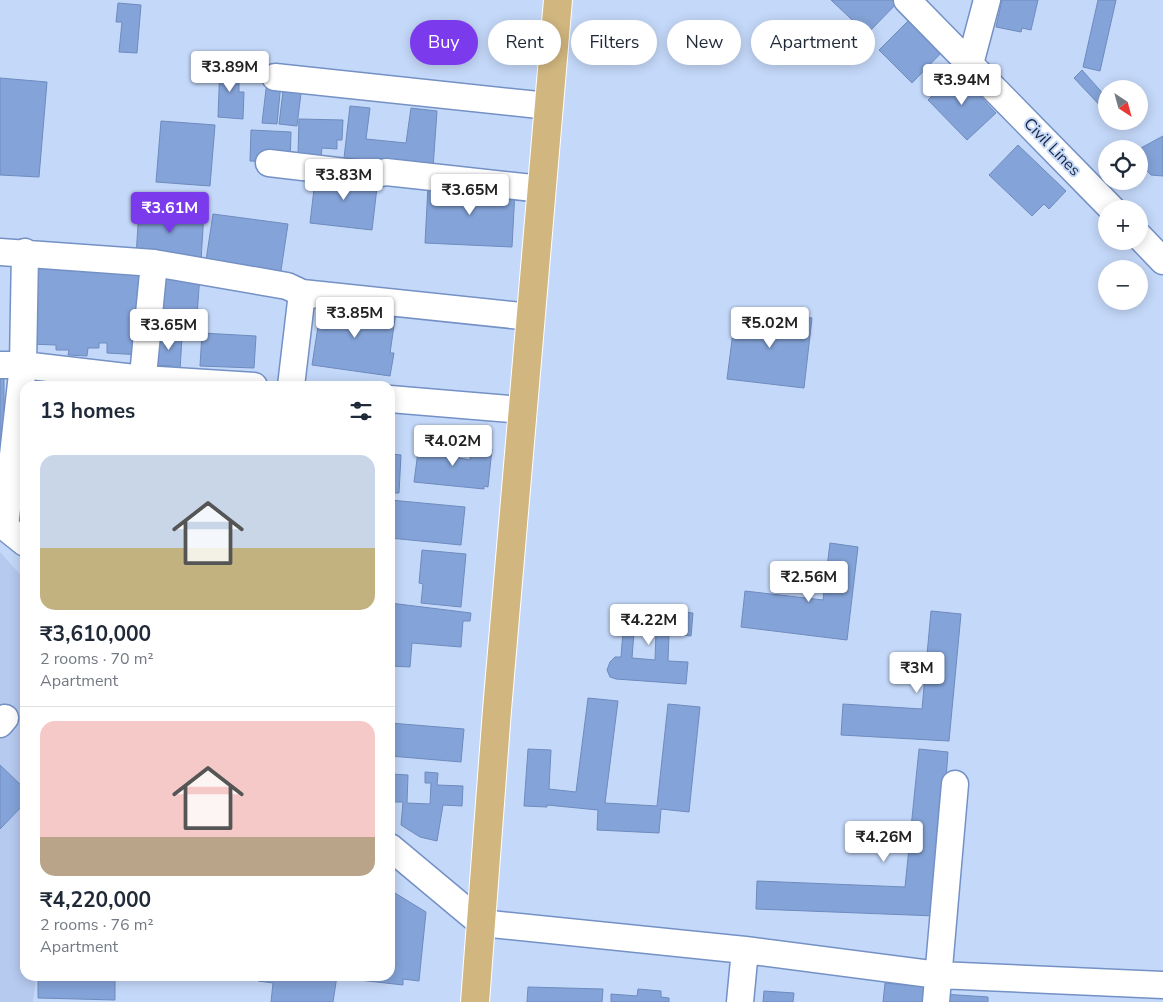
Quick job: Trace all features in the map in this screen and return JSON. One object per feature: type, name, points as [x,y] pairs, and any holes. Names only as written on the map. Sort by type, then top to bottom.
[{"type":"main road","points":[[475,1002],[497,710],[558,0]]},
{"type":"street","name":"Civil Lines","points":[[907,0],[1103,200]]},
{"type":"street","points":[[970,64],[987,0]]},
{"type":"street","points":[[275,77],[548,106]]},
{"type":"street","points":[[269,163],[371,175],[386,172],[542,189]]},
{"type":"street","points":[[1148,245],[1163,261]]},
{"type":"street","points":[[20,539],[3,525],[12,365],[13,252],[154,263],[287,286],[302,293],[531,316]]},
{"type":"street","points":[[143,381],[154,263]]},
{"type":"street","points":[[292,381],[302,293]]},
{"type":"street","points":[[12,365],[135,381]]},
{"type":"street","points":[[395,398],[523,410]]},
{"type":"street","points":[[936,1002],[955,784]]},
{"type":"street","points":[[395,851],[481,923],[745,950],[938,975],[1163,984]]},
{"type":"street","points":[[740,1002],[745,950]]},
{"type":"shaded area","points":[[0,552],[20,574],[20,981],[35,981],[33,1002],[0,1002]]},
{"type":"building","points":[[831,0],[900,0],[875,26],[875,20],[852,20]]},
{"type":"building","points":[[1002,0],[1038,0],[1031,30],[1022,28],[1021,32],[996,27]]},
{"type":"building","points":[[1098,0],[1116,0],[1100,71],[1083,67]]},
{"type":"building","points":[[118,3],[141,5],[137,53],[119,52],[122,22],[116,22]]},
{"type":"building","points":[[912,17],[945,49],[912,83],[879,50]]},
{"type":"building","points":[[220,63],[239,64],[239,92],[244,92],[243,119],[218,117]]},
{"type":"building","points":[[1082,70],[1098,88],[1098,104],[1074,78]]},
{"type":"building","points":[[957,72],[996,113],[967,140],[928,100]]},
{"type":"building","points":[[0,78],[47,82],[39,177],[0,175]]},
{"type":"building","points":[[267,81],[281,83],[277,124],[262,123]]},
{"type":"building","points":[[284,83],[302,85],[297,126],[279,124]]},
{"type":"building","points":[[350,106],[370,108],[366,139],[406,143],[411,108],[437,111],[433,168],[344,158]]},
{"type":"building","points":[[299,119],[343,120],[342,140],[337,140],[337,149],[322,148],[321,156],[298,155]]},
{"type":"building","points":[[161,121],[215,125],[210,186],[156,182]]},
{"type":"building","points":[[251,130],[291,132],[290,163],[250,161]]},
{"type":"building","points":[[1163,136],[1163,176],[1151,175],[1148,172],[1148,144]]},
{"type":"building","points":[[1018,145],[1066,191],[1049,209],[1044,204],[1032,216],[989,175]]},
{"type":"building","points":[[316,172],[378,179],[372,230],[310,223]]},
{"type":"building","points":[[428,186],[515,190],[512,247],[425,243]]},
{"type":"building","points":[[139,208],[204,212],[201,261],[136,257]]},
{"type":"building","points":[[213,214],[288,224],[280,277],[205,267]]},
{"type":"building","points":[[35,264],[147,271],[142,355],[107,353],[107,343],[99,343],[99,348],[88,348],[87,356],[68,355],[69,350],[56,350],[56,345],[30,344]]},
{"type":"building","points":[[162,273],[200,274],[196,330],[159,328]]},
{"type":"building","points":[[322,301],[396,312],[390,353],[394,353],[390,376],[312,365]]},
{"type":"building","points":[[736,309],[812,318],[804,388],[727,379]]},
{"type":"building","points":[[202,333],[256,336],[254,368],[200,366]]},
{"type":"building","points":[[157,335],[182,336],[180,371],[172,370],[172,366],[155,365]]},
{"type":"building","points":[[0,371],[4,371],[4,491],[0,488]]},
{"type":"building","points":[[419,444],[461,448],[459,458],[470,460],[472,447],[492,449],[488,487],[484,486],[484,489],[414,482]]},
{"type":"building","points":[[395,454],[401,455],[399,493],[395,493]]},
{"type":"building","points":[[395,500],[465,507],[461,545],[395,538]]},
{"type":"building","points":[[830,543],[858,547],[847,640],[741,627],[745,591],[823,600]]},
{"type":"building","points":[[422,550],[466,554],[461,607],[421,603],[423,584],[419,583]]},
{"type":"building","points":[[395,604],[471,613],[470,621],[463,621],[461,647],[412,643],[410,667],[395,666]]},
{"type":"building","points":[[623,608],[693,613],[691,636],[669,634],[668,661],[688,662],[686,684],[610,677],[607,670],[610,662],[615,657],[621,657],[623,631],[616,630],[612,623],[612,615],[617,610]],"holes":[[[634,632],[656,633],[655,660],[632,658]]]},
{"type":"building","points":[[931,611],[961,614],[949,741],[841,735],[843,704],[922,709]]},
{"type":"building","points":[[588,698],[618,701],[605,803],[657,806],[668,704],[700,707],[689,812],[661,809],[659,833],[597,830],[598,810],[547,805],[547,807],[524,806],[528,749],[551,750],[549,789],[576,792]]},
{"type":"building","points":[[395,723],[464,729],[461,762],[395,756]]},
{"type":"building","points":[[919,749],[948,752],[936,916],[756,909],[757,881],[905,887]]},
{"type":"building","points":[[0,765],[20,784],[20,808],[0,829]]},
{"type":"building","points":[[425,772],[438,773],[437,785],[463,786],[462,806],[443,805],[437,841],[420,837],[401,825],[403,802],[395,802],[395,774],[408,775],[407,803],[430,804],[431,783],[425,783]]},
{"type":"building","points":[[395,893],[426,912],[419,981],[403,979],[403,985],[368,981],[395,981]]},
{"type":"building","points":[[38,981],[115,981],[115,1000],[38,998]]},
{"type":"building","points":[[258,981],[336,981],[333,1002],[271,1002],[273,983]]},
{"type":"building","points":[[885,983],[933,988],[931,1002],[883,1002]]},
{"type":"building","points":[[528,987],[603,989],[602,1002],[527,1002]]},
{"type":"building","points":[[638,989],[661,991],[661,997],[669,998],[669,1002],[611,1002],[611,994],[637,996]]},
{"type":"building","points":[[764,991],[794,993],[793,1002],[763,1002]]},
{"type":"building","points":[[943,994],[988,997],[988,1002],[942,1002]]}]
